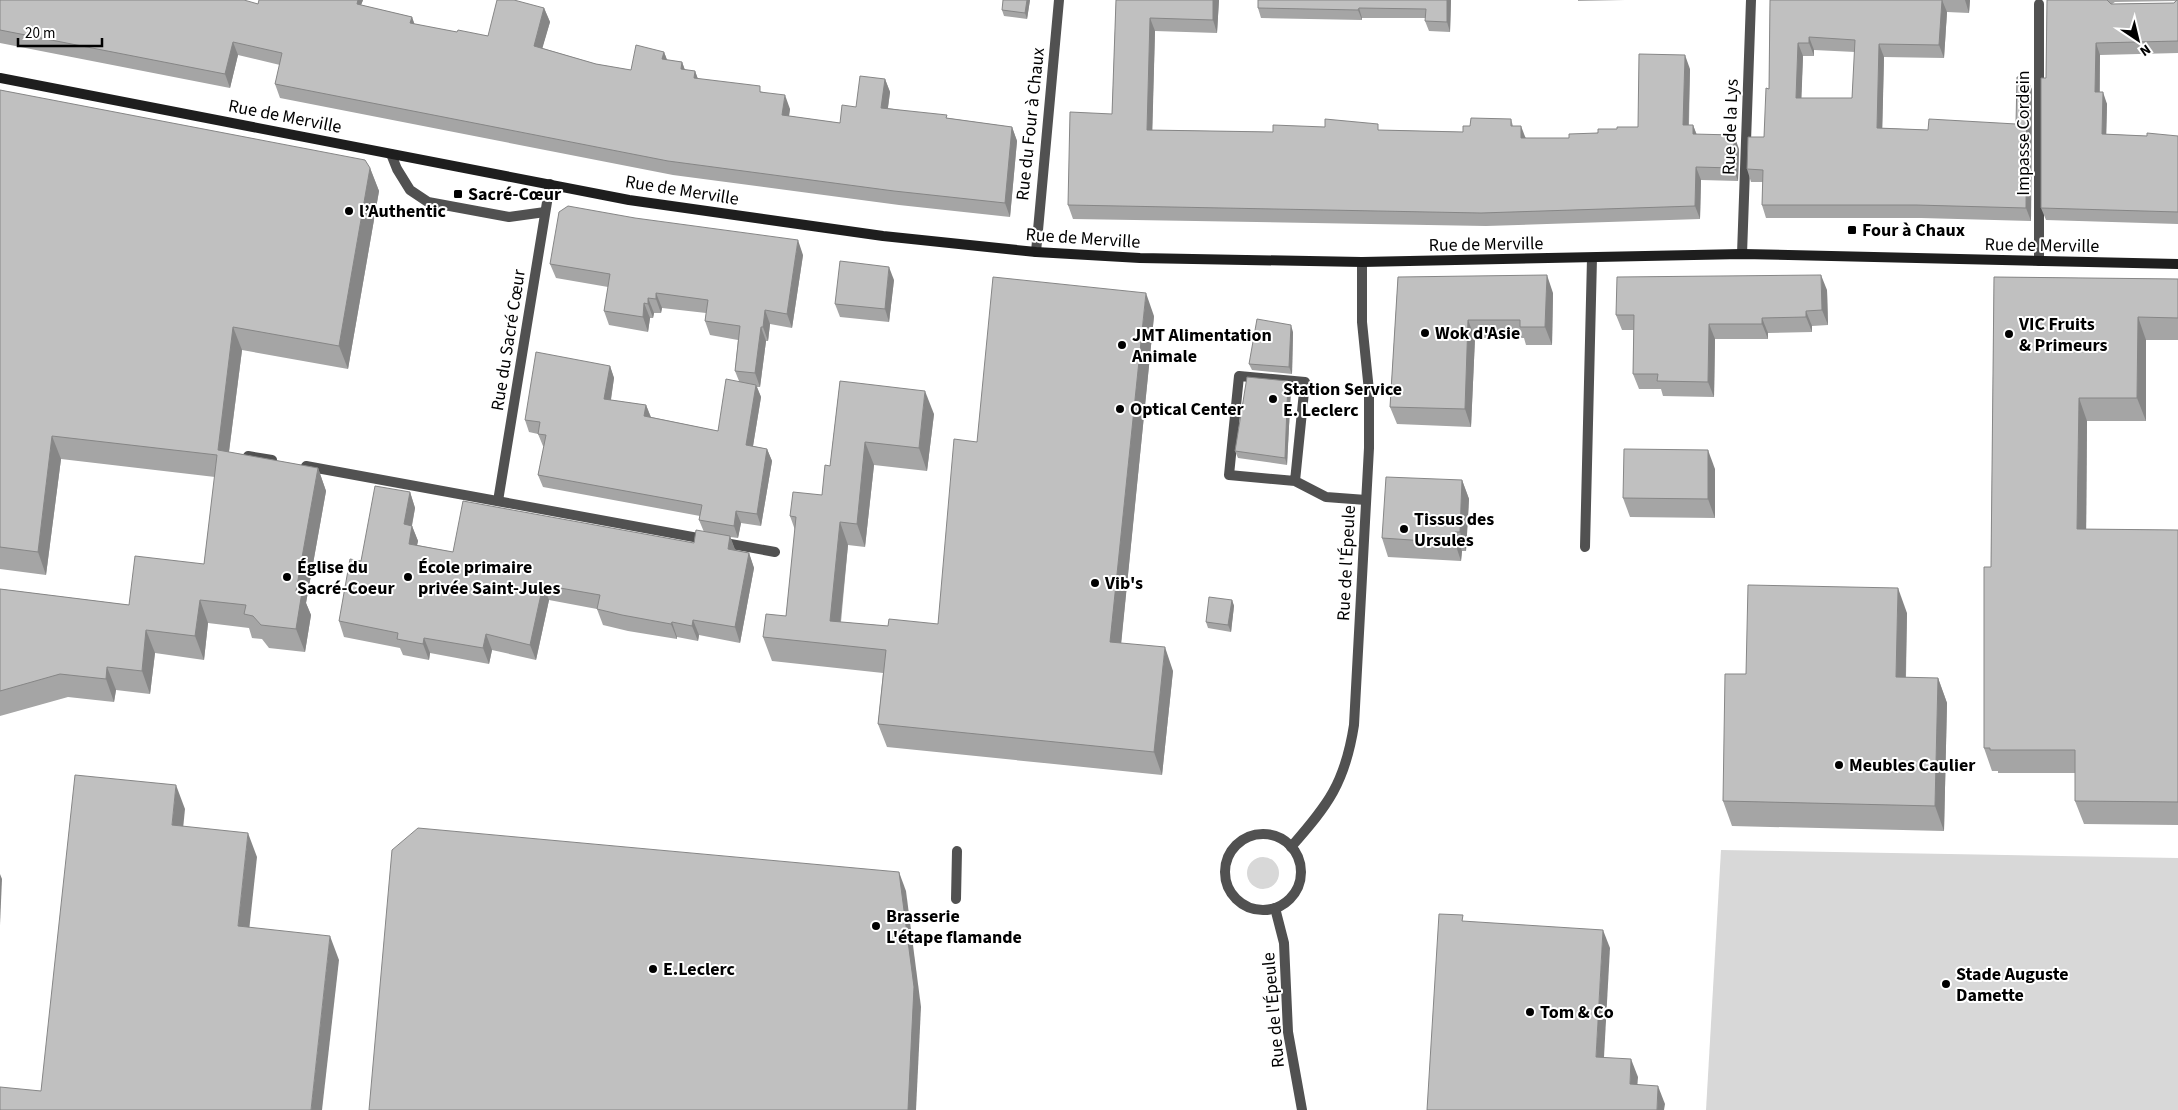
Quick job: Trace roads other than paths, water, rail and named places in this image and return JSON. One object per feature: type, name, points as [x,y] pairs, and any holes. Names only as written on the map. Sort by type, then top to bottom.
[{"type":"street","name":"Rue du Four à Chaux","points":[[1036,252],[1059,0]]},
{"type":"street","name":"Rue de la Lys","points":[[1742,254],[1751,0]]},
{"type":"street","name":"Impasse Cordein","points":[[2039,4],[2039,261]]},
{"type":"street","name":"Rue de Merville","points":[[0,78],[629,200],[848,231],[1036,252],[1148,259],[1362,262],[1742,254],[2178,264]]},
{"type":"street","points":[[391,154],[402,180],[410,190],[428,202],[509,217],[545,212]]},
{"type":"street","name":"Rue du Sacré Cœur","points":[[498,501],[550,184]]},
{"type":"street","points":[[1584,547],[1592,258]]},
{"type":"street","name":"Rue de l'Épeule","points":[[1291,847],[1326,806],[1342,776],[1349,756],[1355,708],[1369,421],[1362,322],[1362,262]]},
{"type":"street","points":[[1295,481],[1305,382],[1239,376],[1229,475],[1295,481],[1326,497],[1366,500]]},
{"type":"street","points":[[248,456],[775,552]]},
{"type":"street","points":[[1255,835],[1274,836],[1291,847],[1298,858],[1300,877],[1294,894],[1285,902],[1275,908],[1256,909],[1244,905],[1234,897],[1226,879],[1227,860],[1238,844],[1255,835]]},
{"type":"street","points":[[956,899],[958,851]]},
{"type":"street","name":"Rue de l'Épeule","points":[[1275,908],[1284,943],[1287,1025],[1302,1110]]},
{"type":"place","name":"Sacré-Cœur","points":[[458,194]]},
{"type":"place","name":"l’Authentic","points":[[349,211]]},
{"type":"place","name":"Four à Chaux","points":[[1852,230]]},
{"type":"place","name":"Wok d'Asie","points":[[1425,333]]},
{"type":"place","name":"VIC Fruits & Primeurs","points":[[2009,334]]},
{"type":"place","name":"JMT Alimentation Animale","points":[[1122,345]]},
{"type":"place","name":"Station Service E. Leclerc","points":[[1273,399]]},
{"type":"place","name":"Optical Center","points":[[1120,409]]},
{"type":"place","name":"Tissus des Ursules","points":[[1404,529]]},
{"type":"place","name":"Église du Sacré-Coeur","points":[[287,577]]},
{"type":"place","name":"École primaire privée Saint-Jules","points":[[408,577]]},
{"type":"place","name":"Vib's","points":[[1095,583]]},
{"type":"place","name":"Meubles Caulier","points":[[1839,765]]},
{"type":"place","name":"Brasserie L'étape flamande","points":[[876,926]]},
{"type":"place","name":"E.Leclerc","points":[[653,969]]},
{"type":"place","name":"Stade Auguste Damette","points":[[1946,984]]},
{"type":"place","name":"Tom & Co","points":[[1530,1012]]}]
